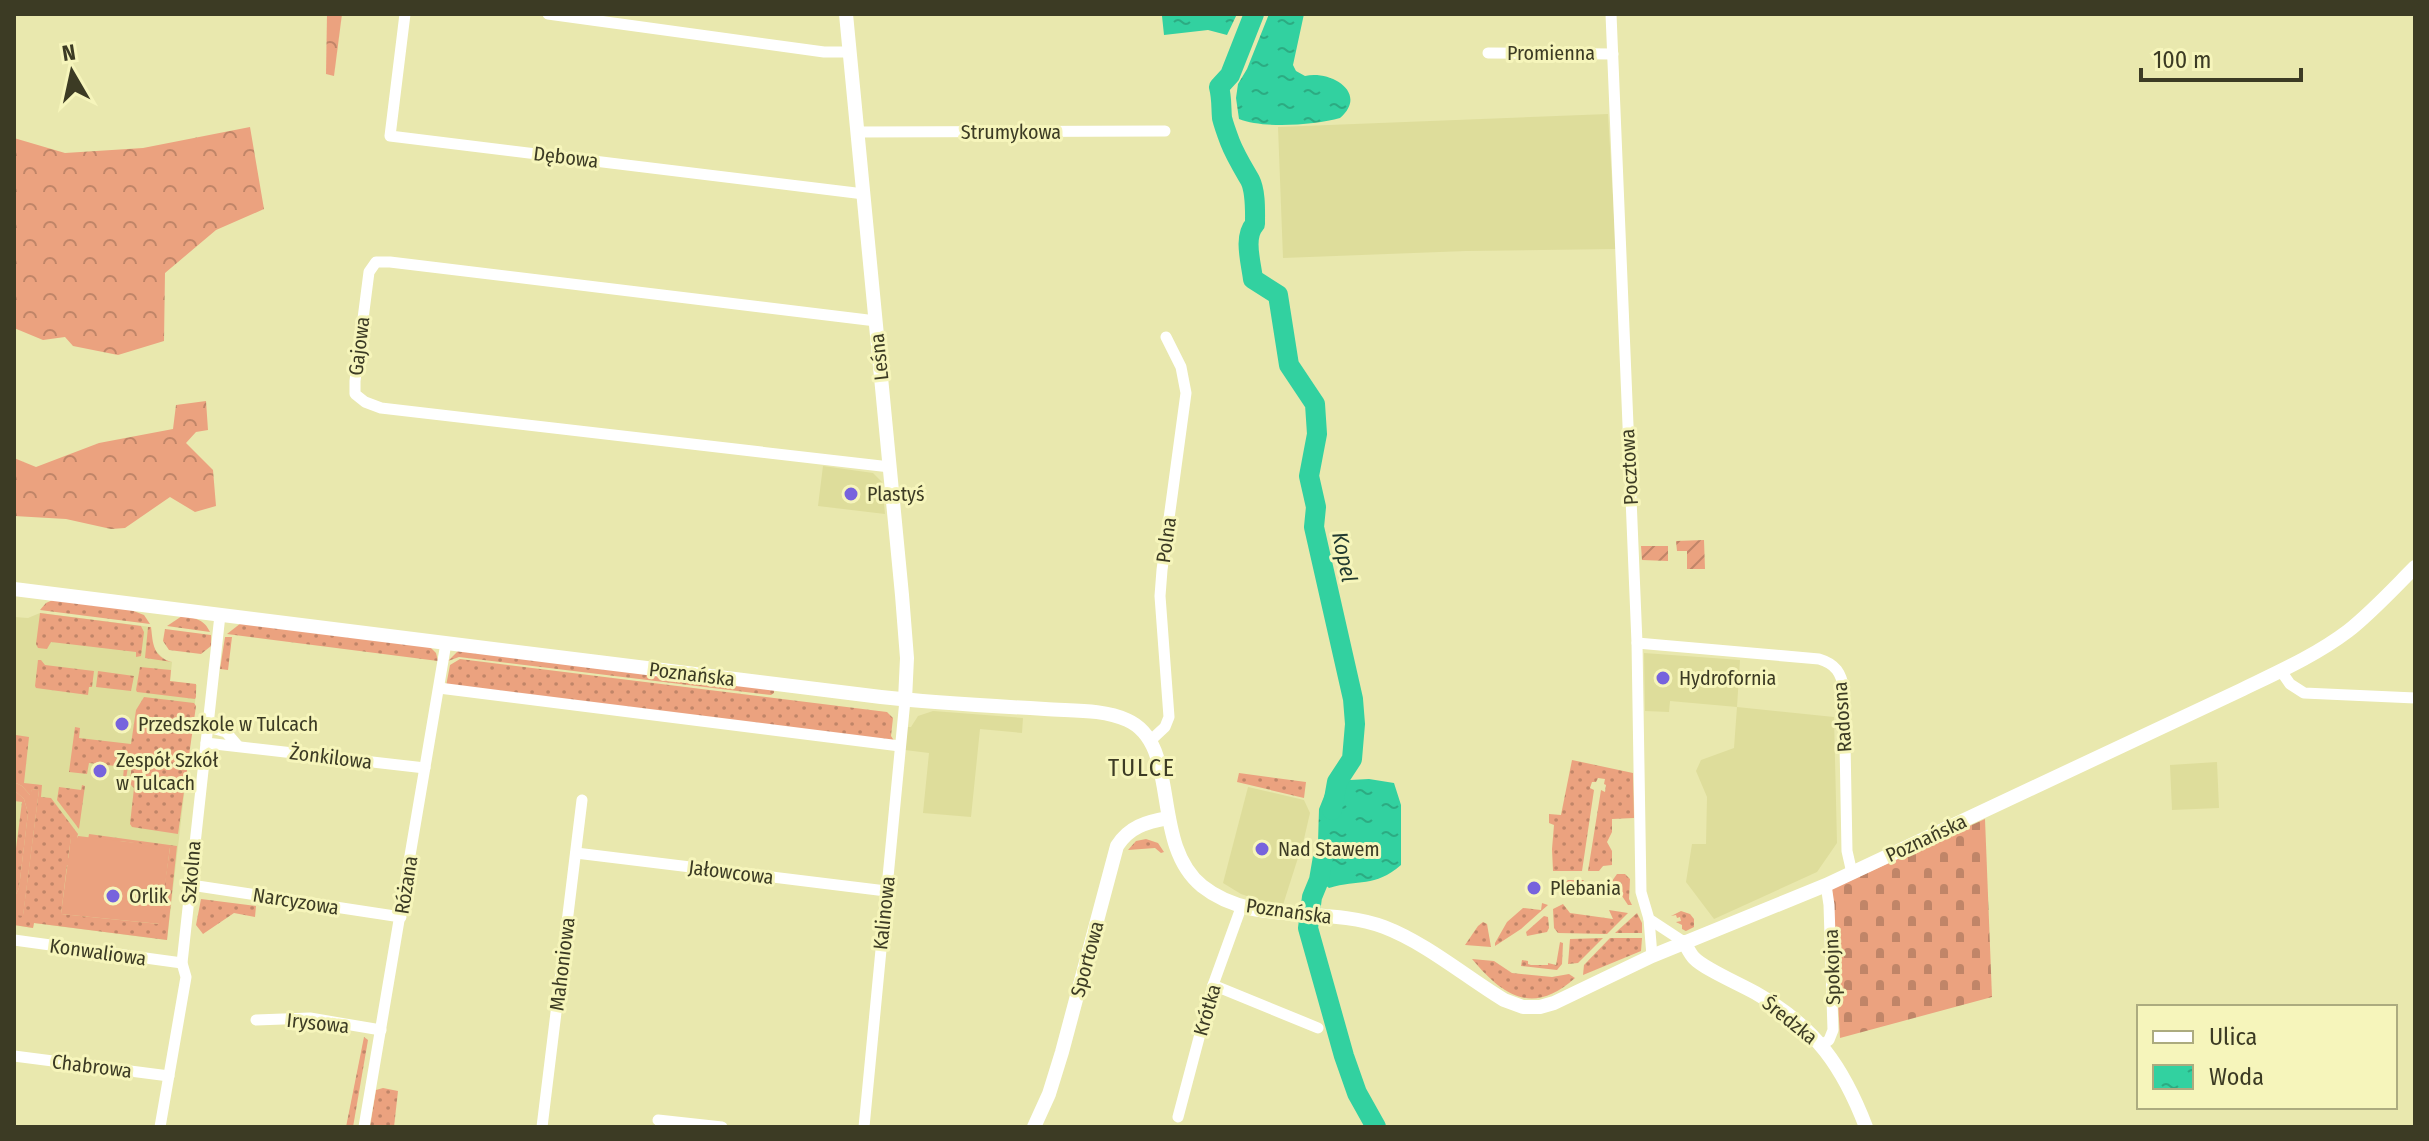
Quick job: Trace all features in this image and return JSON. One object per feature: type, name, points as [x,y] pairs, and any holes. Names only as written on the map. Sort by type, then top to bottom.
[{"type":"street","name":"Dębowa","points":[[405,14],[390,136],[864,194]]},
{"type":"street","points":[[548,14],[824,52],[850,52]]},
{"type":"street","name":"Leśna","points":[[846,14],[907,658],[905,700]]},
{"type":"street","name":"Pocztowa","points":[[1611,14],[1637,643],[1641,892],[1649,919],[1652,956]]},
{"type":"street","name":"Promienna","points":[[1488,53],[1613,54]]},
{"type":"street","name":"Strumykowa","points":[[858,132],[1165,131]]},
{"type":"street","name":"Gajowa","points":[[876,321],[376,262],[369,272],[355,394],[381,408],[890,467]]},
{"type":"street","name":"Polna","points":[[1150,741],[1165,727],[1169,717],[1160,596],[1186,393],[1181,367],[1166,337]]},
{"type":"street","name":"Poznańska","points":[[14,589],[905,700],[1108,715],[1129,721],[1141,729],[1150,741],[1159,762],[1168,818],[1178,853],[1194,879],[1213,894],[1270,912],[1318,915],[1384,927],[1504,1000],[1523,1007],[1540,1007],[1684,942],[1826,885],[2281,671],[2346,632],[2415,567]]},
{"type":"street","name":"Szkolna","points":[[160,1127],[186,977],[182,963],[220,615]]},
{"type":"street","name":"Różana","points":[[364,1127],[446,643]]},
{"type":"street","name":"Radosna","points":[[1637,643],[1819,659],[1837,668],[1844,689],[1847,851],[1852,873]]},
{"type":"street","points":[[2281,671],[2290,684],[2304,693],[2415,698]]},
{"type":"street","points":[[439,688],[900,746]]},
{"type":"street","name":"Kalinowa","points":[[864,1127],[905,700]]},
{"type":"street","name":"Żonkilowa","points":[[208,727],[226,732],[238,746]]},
{"type":"street","name":"Żonkilowa","points":[[206,743],[425,768]]},
{"type":"street","name":"Mahoniowa","points":[[542,1127],[582,800]]},
{"type":"street","name":"Sportowa","points":[[1034,1127],[1058,1066],[1117,846],[1132,829],[1168,818]]},
{"type":"street","name":"Jałowcowa","points":[[576,853],[886,891]]},
{"type":"street","name":"Narcyzowa","points":[[191,885],[401,917]]},
{"type":"street","name":"Spokojna","points":[[1822,1045],[1829,1040],[1833,1030],[1826,885]]},
{"type":"street","name":"Krótka","points":[[1178,1117],[1213,985],[1242,905]]},
{"type":"street","points":[[1649,919],[1684,942]]},
{"type":"street","name":"Konwaliowa","points":[[14,940],[182,963]]},
{"type":"street","name":"Średzka","points":[[1684,942],[1696,961],[1782,1008],[1806,1027],[1844,1077],[1866,1127]]},
{"type":"street","points":[[1213,985],[1318,1028]]},
{"type":"street","name":"Irysowa","points":[[256,1020],[310,1018],[381,1030]]},
{"type":"street","name":"Chabrowa","points":[[14,1056],[169,1076]]},
{"type":"street","points":[[658,1120],[722,1127]]},
{"type":"shaded area","points":[[1608,114],[1616,249],[1283,258],[1278,127]]},
{"type":"shaded area","name":"Plastyś","points":[[823,466],[873,473],[882,482],[885,514],[818,506]]},
{"type":"shaded area","name":"Zespół Szkół w Tulcach","points":[[40,613],[151,627],[155,650],[166,661],[172,662],[170,681],[197,685],[167,940],[34,923],[33,928],[14,925],[14,617],[28,618]]},
{"type":"shaded area","points":[[1644,653],[1740,660],[1737,707],[1670,701],[1669,712],[1645,711]]},
{"type":"shaded area","points":[[1737,707],[1834,717],[1837,843],[1817,872],[1714,919],[1686,882],[1692,844],[1706,844],[1707,797],[1696,771],[1701,760],[1734,748]]},
{"type":"shaded area","points":[[933,711],[1023,718],[1022,733],[980,729],[971,817],[923,813],[929,753],[905,750],[907,727],[911,727],[918,716]]},
{"type":"shaded area","points":[[2217,762],[2219,808],[2172,810],[2170,765]]},
{"type":"shaded area","points":[[1248,787],[1304,800],[1310,813],[1282,908],[1241,894],[1223,883]]},
{"type":"green space","points":[[327,14],[342,14],[334,76],[326,74]]},
{"type":"green space","points":[[250,127],[264,209],[216,230],[165,273],[164,341],[118,355],[73,346],[65,337],[43,340],[14,328],[14,138],[65,153],[143,148]]},
{"type":"green space","points":[[206,401],[208,430],[196,432],[186,443],[213,470],[216,506],[195,512],[170,497],[125,528],[111,529],[66,519],[14,516],[14,458],[36,467],[99,443],[173,429],[176,405]]},
{"type":"green space","points":[[1704,540],[1705,569],[1687,569],[1687,551],[1677,551],[1676,541]]},
{"type":"green space","points":[[1641,546],[1668,546],[1668,561],[1642,560]]},
{"type":"green space","points":[[55,599],[131,610],[144,615],[150,624],[40,610]]},
{"type":"green space","points":[[40,613],[141,626],[144,632],[141,656],[136,657],[136,652],[51,642],[47,649],[38,648]]},
{"type":"green space","points":[[182,616],[202,622],[210,632],[167,626]]},
{"type":"green space","points":[[241,623],[430,647],[438,661],[227,634]]},
{"type":"green space","points":[[148,627],[151,627],[158,653],[172,662],[145,658]]},
{"type":"green space","points":[[165,629],[211,635],[211,646],[201,654],[169,650],[163,641]]},
{"type":"green space","points":[[225,637],[232,637],[228,670],[220,669]]},
{"type":"green space","points":[[458,651],[774,688],[774,693],[459,657],[448,661]]},
{"type":"green space","points":[[460,659],[887,712],[893,718],[891,736],[895,742],[446,686],[450,665]]},
{"type":"green space","points":[[38,660],[45,665],[94,671],[88,695],[36,688]]},
{"type":"green space","points":[[140,667],[171,670],[170,681],[196,684],[195,699],[137,692]]},
{"type":"green space","points":[[98,671],[134,676],[131,691],[96,687]]},
{"type":"green space","points":[[144,697],[194,703],[196,706],[178,834],[132,827],[130,824],[134,788],[130,784],[132,761],[129,761],[126,779],[123,778],[124,767],[89,763],[87,774],[69,772],[75,727],[80,728],[79,738],[131,744],[136,710]]},
{"type":"green space","points":[[16,735],[29,737],[24,783],[42,785],[41,797],[51,798],[78,834],[77,838],[71,838],[68,858],[92,862],[96,868],[67,865],[61,914],[159,924],[170,848],[120,841],[117,859],[111,859],[108,842],[88,840],[89,834],[177,846],[167,940],[34,923],[33,928],[14,925],[14,909],[17,907],[16,915],[23,915],[39,790],[32,789],[31,796],[14,782]]},
{"type":"green space","points":[[1572,760],[1633,773],[1634,818],[1612,819],[1612,832],[1607,842],[1612,851],[1612,865],[1603,866],[1599,871],[1588,871],[1601,790],[1605,792],[1606,785],[1605,779],[1598,778],[1590,788],[1594,790],[1582,871],[1553,871],[1554,825],[1549,823],[1549,814],[1561,815]]},
{"type":"green space","points":[[1239,773],[1306,782],[1304,798],[1237,782]]},
{"type":"green space","points":[[14,782],[30,795],[32,789],[39,790],[23,916],[16,915],[14,898],[19,888],[28,813],[24,799],[14,790]]},
{"type":"green space","points":[[82,785],[85,786],[79,829],[57,800],[59,787],[81,790]]},
{"type":"green space","points":[[14,790],[24,799],[28,813],[19,888],[14,898],[14,864],[22,802],[14,801]]},
{"type":"green space","points":[[1985,819],[1992,997],[1840,1038],[1832,889]]},
{"type":"green space","name":"Orlik","points":[[71,837],[170,847],[160,924],[61,914]]},
{"type":"green space","points":[[1146,839],[1158,843],[1164,852],[1155,848],[1128,850],[1136,841]]},
{"type":"green space","points":[[1617,874],[1625,874],[1630,879],[1629,899],[1632,905],[1628,905],[1612,881]]},
{"type":"green space","points":[[1568,880],[1584,880],[1573,897],[1562,893]]},
{"type":"green space","points":[[201,899],[256,906],[255,917],[234,913],[203,934],[196,925]]},
{"type":"green space","points":[[1542,903],[1548,905],[1521,929],[1495,946],[1507,922],[1523,908],[1541,910]]},
{"type":"green space","points":[[1563,904],[1570,913],[1613,919],[1609,910],[1628,913],[1607,934],[1558,933],[1554,928],[1553,909]]},
{"type":"green space","points":[[1681,911],[1694,919],[1694,927],[1686,931],[1676,922],[1681,921],[1680,917],[1671,916]]},
{"type":"green space","points":[[1637,913],[1642,923],[1642,933],[1615,933]]},
{"type":"green space","points":[[1544,916],[1548,917],[1547,932],[1527,936],[1526,932]]},
{"type":"green space","points":[[1483,922],[1487,924],[1491,947],[1465,945],[1478,926]]},
{"type":"green space","points":[[1603,938],[1578,963],[1568,964],[1570,939]]},
{"type":"green space","points":[[1610,938],[1642,938],[1641,951],[1583,975],[1584,965]]},
{"type":"green space","points":[[1560,942],[1563,943],[1562,964],[1557,970],[1521,966],[1522,960],[1531,965],[1556,965]]},
{"type":"green space","points":[[1472,959],[1494,961],[1512,973],[1552,977],[1569,974],[1575,978],[1546,996],[1519,997],[1495,983]]},
{"type":"green space","points":[[364,1037],[368,1040],[353,1127],[346,1127]]},
{"type":"green space","points":[[376,1090],[398,1091],[394,1127],[370,1127]]},
{"type":"water","points":[[1237,14],[1227,35],[1208,30],[1164,35],[1162,16]]},
{"type":"water","points":[[1269,14],[1304,14],[1293,65],[1305,76],[1326,77],[1343,85],[1349,92],[1350,100],[1348,109],[1340,118],[1290,125],[1239,119],[1238,84]]},
{"type":"water","points":[[1369,779],[1394,783],[1401,805],[1401,865],[1374,880],[1329,888],[1317,876],[1319,809],[1329,784]]},
{"type":"waterway","name":"Kopel","points":[[1254,14],[1230,75],[1219,87],[1222,118],[1253,190],[1255,224],[1249,236],[1253,279],[1278,295],[1289,365],[1315,404],[1317,434],[1309,476],[1316,507],[1314,527],[1353,699],[1355,724],[1352,759],[1337,782],[1332,810]]},
{"type":"waterway","name":"Kopel","points":[[1323,857],[1312,897],[1308,928],[1344,1056],[1357,1093],[1376,1127]]},
{"type":"place","name":"Plastyś","points":[[851,494]]},
{"type":"place","name":"Hydrofornia","points":[[1663,678]]},
{"type":"place","name":"Przedszkole w Tulcach","points":[[122,724]]},
{"type":"place","name":"Zespół Szkół w Tulcach","points":[[100,771]]},
{"type":"place","name":"Nad Stawem","points":[[1262,849]]},
{"type":"place","name":"Plebania","points":[[1534,888]]},
{"type":"place","name":"Orlik","points":[[113,896]]},
{"type":"district","name":"TULCE","points":[[1142,768]]}]
